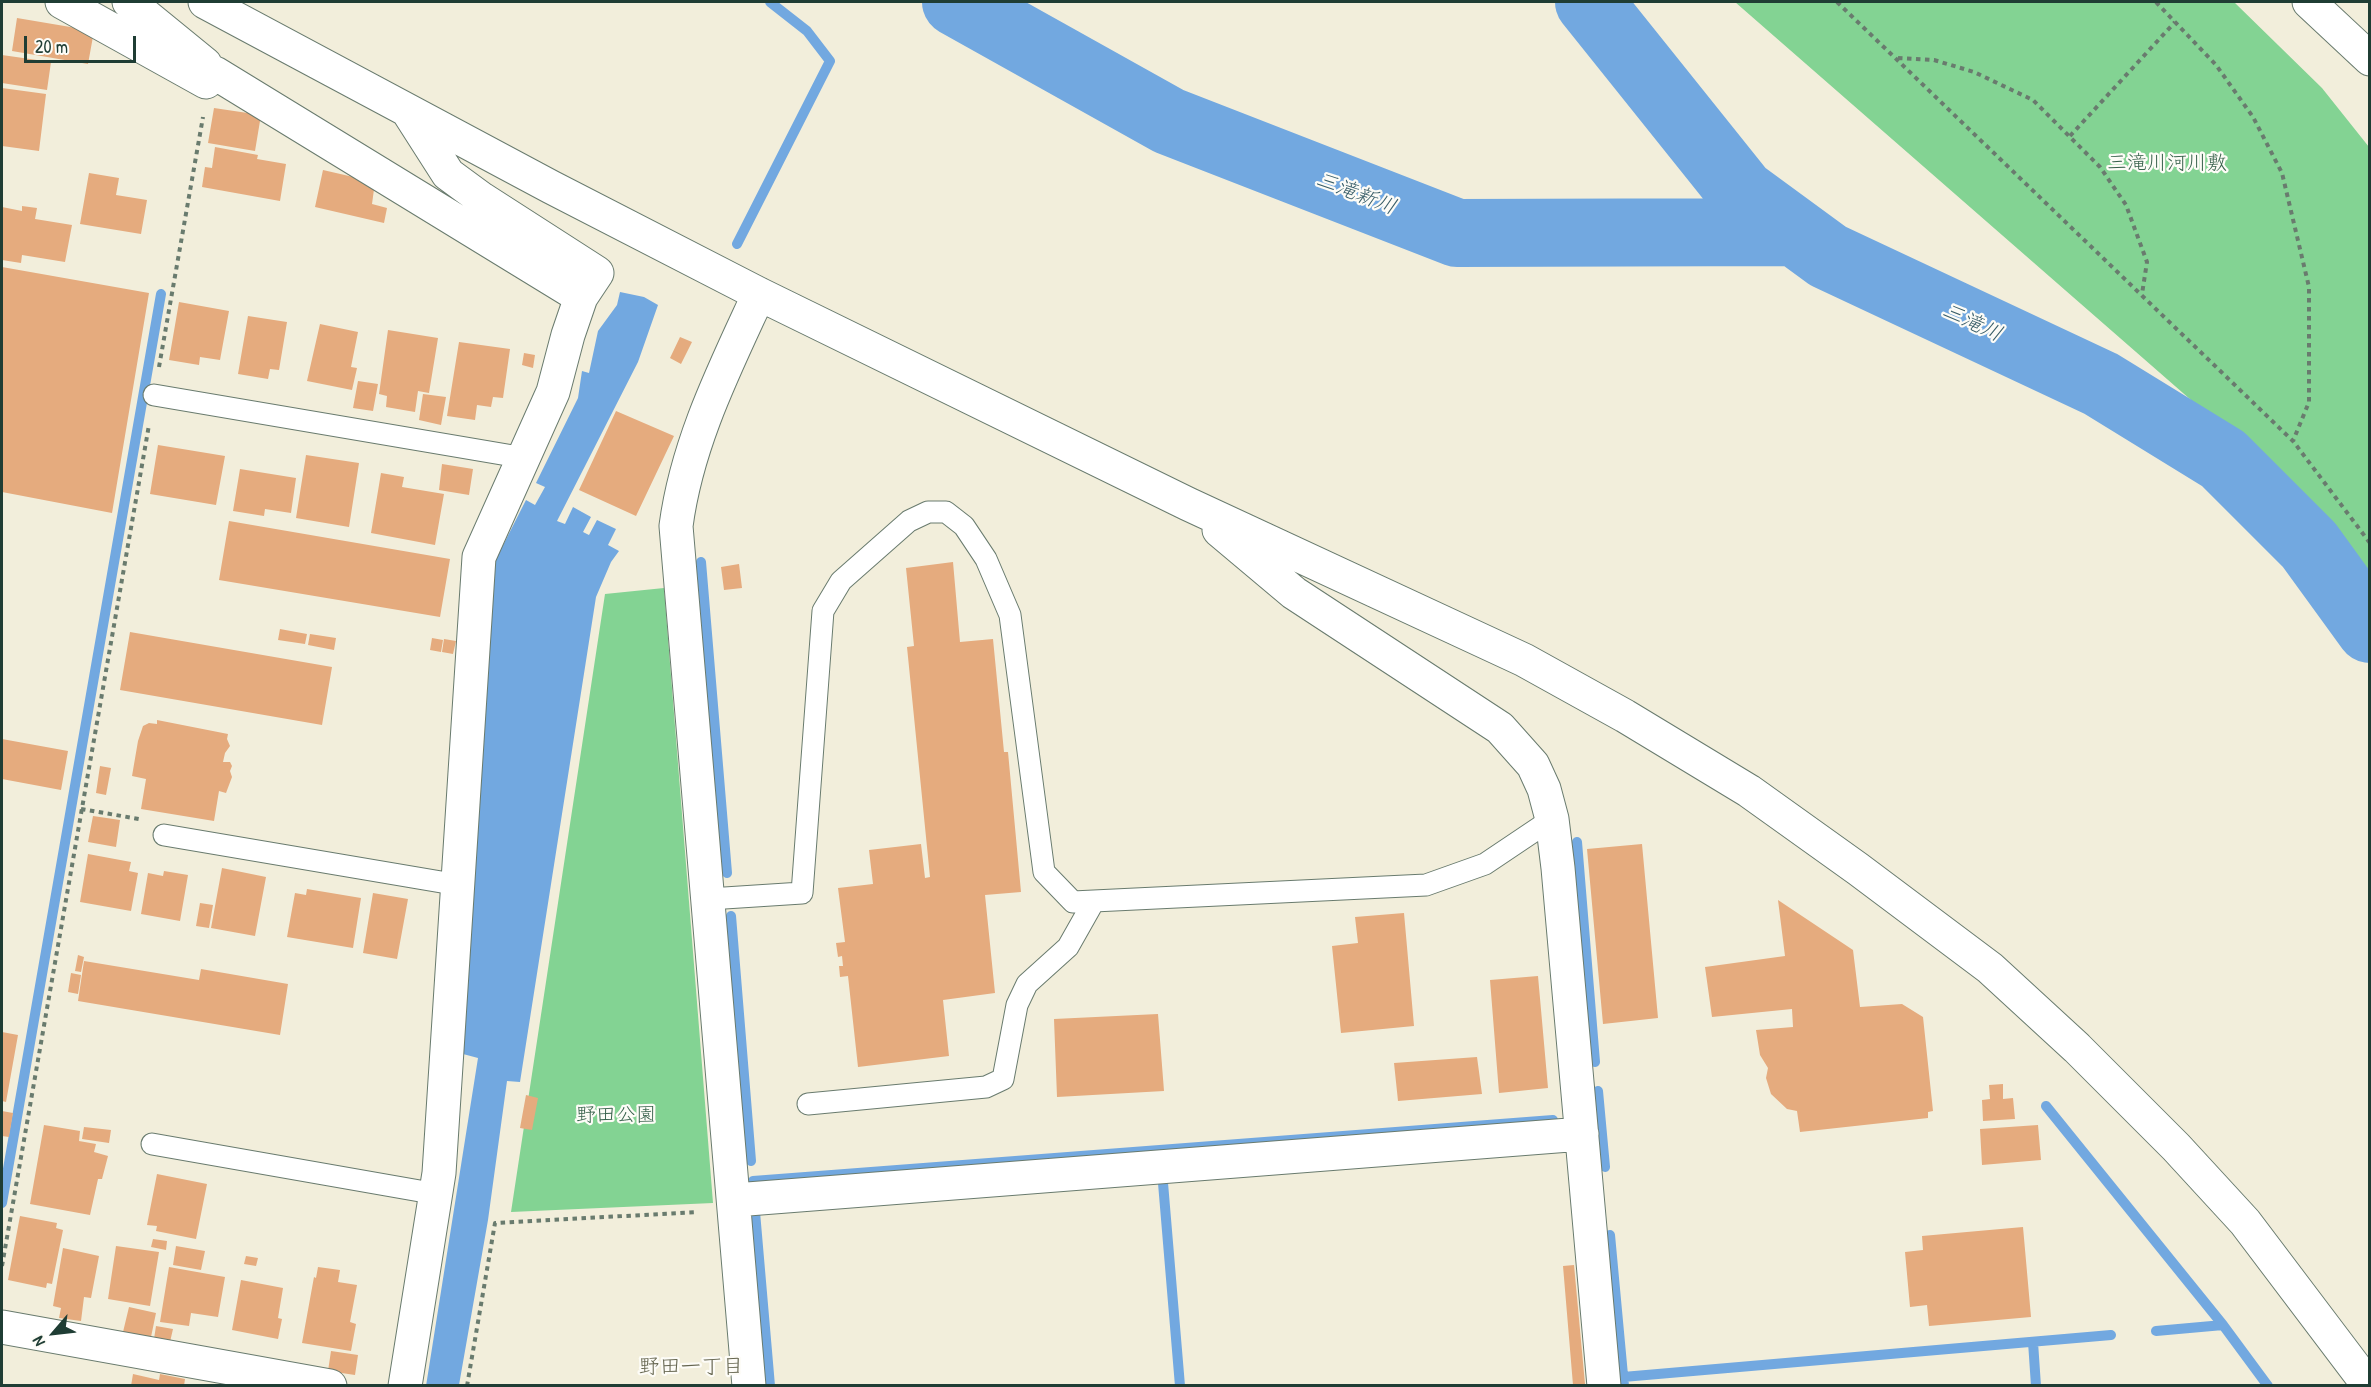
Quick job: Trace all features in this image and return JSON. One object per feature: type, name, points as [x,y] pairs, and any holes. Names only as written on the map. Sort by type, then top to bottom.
[{"type":"main road","points":[[62,2],[211,77],[581,297]]},
{"type":"main road","points":[[129,2],[211,77]]},
{"type":"main road","points":[[205,2],[759,294],[1188,504],[1524,660],[1625,716],[1749,791],[1990,968],[2077,1048],[2176,1147],[2245,1222],[2369,1386]]},
{"type":"main road","points":[[2309,2],[2370,59]]},
{"type":"main road","points":[[405,1386],[437,1194],[479,557],[553,392],[581,297],[597,273],[448,174],[407,110]]},
{"type":"main road","points":[[749,1386],[676,526],[686,470],[710,401],[759,294]]},
{"type":"main road","points":[[1188,504],[1294,593],[1500,728],[1533,765],[1544,789],[1552,819],[1604,1386]]},
{"type":"main road","points":[[735,1205],[1582,1134]]},
{"type":"main road","points":[[2,1327],[330,1386]]},
{"type":"lane","points":[[154,395],[525,458]]},
{"type":"lane","points":[[708,899],[802,892],[823,610],[841,581],[909,521],[928,512],[946,512],[964,526],[986,559],[1010,615],[1044,872],[1072,902],[1426,885],[1485,864],[1552,819]]},
{"type":"lane","points":[[164,835],[459,885]]},
{"type":"lane","points":[[808,1104],[986,1087],[1003,1079],[1017,1005],[1027,984],[1068,947],[1094,901]]},
{"type":"lane","points":[[152,1144],[437,1194]]},
{"type":"path","points":[[1837,2],[2293,441],[2370,543]]},
{"type":"path","points":[[2156,2],[2216,65],[2247,108],[2282,173],[2309,287],[2309,402],[2293,441]]},
{"type":"path","points":[[2070,136],[2175,22]]},
{"type":"path","points":[[1896,58],[1934,60],[1974,72],[2033,100],[2100,167],[2126,205],[2146,262],[2142,294]]},
{"type":"path","points":[[2,1266],[211,77]]},
{"type":"path","points":[[81,809],[163,823],[164,835]]},
{"type":"path","points":[[467,1386],[495,1223],[735,1205]]},
{"type":"green space","name":"三滝川河川敷","points":[[1735,2],[2234,2],[2322,88],[2369,147],[2369,617],[2191,400]]},
{"type":"green space","name":"野田公園","points":[[664,588],[713,1203],[511,1212],[605,594]]},
{"type":"water","points":[[620,292],[644,297],[658,305],[638,362],[557,521],[565,524],[573,507],[591,517],[583,532],[589,535],[597,520],[616,529],[608,545],[619,551],[611,562],[596,597],[520,1082],[507,1081],[488,1220],[459,1385],[426,1386],[478,1058],[463,1054],[492,567],[526,500],[535,505],[545,487],[536,483],[578,398],[582,371],[589,373],[598,331],[617,305]]},
{"type":"building","points":[[17,18],[94,31],[88,64],[12,51]]},
{"type":"building","points":[[2,55],[51,62],[47,90],[2,83]]},
{"type":"building","points":[[2,88],[46,94],[39,151],[2,146]]},
{"type":"building","points":[[214,108],[261,115],[255,151],[208,143]]},
{"type":"building","points":[[215,147],[258,155],[257,159],[286,164],[280,201],[202,187],[205,167],[212,168]]},
{"type":"building","points":[[323,170],[375,182],[372,204],[387,208],[384,223],[315,207]]},
{"type":"building","points":[[89,173],[119,178],[116,195],[147,200],[141,234],[80,224]]},
{"type":"building","points":[[22,206],[37,208],[35,219],[72,225],[65,262],[22,255],[21,263],[2,260],[2,207],[22,211]]},
{"type":"building","points":[[2,267],[149,293],[112,513],[2,492]]},
{"type":"building","points":[[179,302],[229,311],[220,360],[200,357],[199,365],[169,360]]},
{"type":"building","points":[[248,316],[287,322],[279,370],[270,369],[268,379],[238,374]]},
{"type":"building","points":[[320,324],[358,332],[351,367],[357,368],[352,390],[307,381]]},
{"type":"building","points":[[388,330],[438,338],[429,393],[418,391],[415,412],[386,407],[387,396],[379,394]]},
{"type":"building","points":[[680,337],[692,342],[681,364],[670,358]]},
{"type":"building","points":[[459,342],[510,349],[503,398],[493,397],[491,407],[477,405],[475,420],[447,416]]},
{"type":"building","points":[[524,353],[535,355],[533,368],[522,365]]},
{"type":"building","points":[[358,381],[378,384],[373,411],[353,408]]},
{"type":"building","points":[[423,394],[446,397],[441,425],[419,420]]},
{"type":"building","points":[[616,411],[674,436],[636,516],[579,490]]},
{"type":"building","points":[[158,445],[225,456],[216,505],[150,494]]},
{"type":"building","points":[[306,455],[359,463],[349,527],[296,518]]},
{"type":"building","points":[[442,464],[473,469],[469,495],[439,490]]},
{"type":"building","points":[[240,469],[296,478],[291,513],[265,509],[264,516],[233,511]]},
{"type":"building","points":[[381,473],[404,477],[402,487],[444,494],[435,545],[371,533]]},
{"type":"building","points":[[229,521],[450,559],[440,617],[219,580]]},
{"type":"building","points":[[953,562],[960,642],[993,639],[1004,752],[1008,752],[1021,892],[985,895],[995,993],[943,1000],[949,1056],[858,1067],[848,976],[840,977],[839,966],[843,966],[842,956],[838,957],[836,943],[845,942],[838,888],[873,884],[869,850],[921,844],[925,878],[930,877],[907,647],[914,646],[906,568]]},
{"type":"building","points":[[739,564],[742,588],[724,590],[721,567]]},
{"type":"building","points":[[280,629],[307,634],[305,644],[278,640]]},
{"type":"building","points":[[130,632],[332,667],[322,725],[120,690]]},
{"type":"building","points":[[310,634],[336,638],[334,650],[308,645]]},
{"type":"building","points":[[432,638],[443,640],[441,652],[430,650]]},
{"type":"building","points":[[444,639],[456,641],[453,654],[442,652]]},
{"type":"building","points":[[157,720],[228,734],[227,739],[230,746],[223,762],[230,762],[232,777],[226,793],[219,791],[214,821],[141,809],[146,779],[132,776],[138,741],[143,726],[149,723],[157,724]]},
{"type":"building","points":[[2,739],[68,751],[61,790],[2,779]]},
{"type":"building","points":[[100,766],[111,768],[106,795],[96,793]]},
{"type":"building","points":[[93,816],[120,820],[116,847],[88,842]]},
{"type":"building","points":[[1642,844],[1658,1018],[1603,1024],[1587,849]]},
{"type":"building","points":[[88,854],[131,862],[129,871],[138,873],[131,911],[80,902]]},
{"type":"building","points":[[222,868],[266,877],[255,936],[211,928]]},
{"type":"building","points":[[164,871],[188,875],[180,921],[141,914],[148,873],[163,876]]},
{"type":"building","points":[[307,889],[361,898],[353,948],[287,937],[295,893],[306,895]]},
{"type":"building","points":[[373,893],[408,899],[397,959],[363,953]]},
{"type":"building","points":[[1778,900],[1853,950],[1860,1007],[1902,1004],[1923,1017],[1933,1111],[1928,1112],[1928,1118],[1800,1132],[1797,1111],[1787,1109],[1771,1094],[1766,1078],[1768,1068],[1760,1055],[1756,1030],[1793,1027],[1792,1009],[1712,1017],[1705,967],[1785,956]]},
{"type":"building","points":[[200,903],[213,905],[209,928],[196,926]]},
{"type":"building","points":[[1404,913],[1414,1026],[1341,1033],[1332,946],[1358,943],[1355,917]]},
{"type":"building","points":[[78,955],[84,957],[81,972],[75,971]]},
{"type":"building","points":[[84,961],[199,980],[201,969],[288,984],[280,1035],[78,1001]]},
{"type":"building","points":[[71,973],[81,975],[78,994],[68,992]]},
{"type":"building","points":[[1538,976],[1548,1088],[1499,1093],[1490,980]]},
{"type":"building","points":[[1158,1014],[1164,1091],[1057,1097],[1054,1019]]},
{"type":"building","points":[[2,1032],[18,1035],[6,1102],[2,1101]]},
{"type":"building","points":[[1477,1057],[1482,1094],[1398,1101],[1394,1063]]},
{"type":"building","points":[[2003,1084],[2003,1099],[2013,1098],[2015,1119],[1983,1121],[1982,1100],[1990,1099],[1989,1085]]},
{"type":"building","points":[[526,1095],[538,1098],[532,1130],[520,1128]]},
{"type":"building","points":[[2,1111],[13,1113],[9,1137],[2,1136]]},
{"type":"building","points":[[44,1125],[80,1131],[79,1141],[96,1144],[94,1152],[108,1156],[102,1179],[98,1179],[90,1215],[30,1204]]},
{"type":"building","points":[[2038,1125],[2041,1160],[1982,1165],[1980,1129]]},
{"type":"building","points":[[84,1127],[111,1130],[109,1143],[82,1139]]},
{"type":"building","points":[[157,1174],[207,1184],[196,1239],[156,1231],[157,1226],[147,1225]]},
{"type":"building","points":[[20,1216],[57,1223],[56,1228],[63,1230],[52,1284],[47,1283],[46,1288],[8,1280]]},
{"type":"building","points":[[2023,1227],[2031,1317],[1929,1326],[1927,1305],[1910,1307],[1905,1252],[1923,1250],[1922,1236]]},
{"type":"building","points":[[153,1239],[167,1241],[166,1250],[151,1247]]},
{"type":"building","points":[[116,1246],[159,1252],[150,1306],[108,1299]]},
{"type":"building","points":[[176,1246],[205,1251],[201,1270],[173,1265]]},
{"type":"building","points":[[63,1248],[99,1256],[91,1298],[84,1297],[81,1321],[59,1318],[61,1308],[53,1306]]},
{"type":"building","points":[[246,1256],[258,1258],[256,1266],[244,1264]]},
{"type":"building","points":[[1574,1265],[1585,1384],[1573,1385],[1563,1266]]},
{"type":"building","points":[[169,1267],[225,1277],[218,1317],[191,1313],[189,1326],[160,1322]]},
{"type":"building","points":[[318,1267],[340,1270],[338,1282],[357,1285],[350,1322],[356,1324],[351,1351],[302,1343],[314,1277],[316,1278]]},
{"type":"building","points":[[241,1280],[283,1288],[278,1318],[282,1319],[278,1339],[232,1330]]},
{"type":"building","points":[[129,1307],[156,1313],[151,1337],[123,1332]]},
{"type":"building","points":[[156,1326],[173,1329],[170,1342],[154,1339]]},
{"type":"building","points":[[331,1351],[358,1355],[355,1375],[328,1371]]},
{"type":"building","points":[[133,1374],[159,1380],[160,1374],[185,1379],[184,1386],[131,1386]]},
{"type":"waterway","points":[[737,244],[830,61],[807,31],[770,2]]},
{"type":"waterway","name":"三滝新川","points":[[956,2],[1169,121],[1457,233],[1795,232]]},
{"type":"waterway","name":"三滝川","points":[[1589,2],[1742,193],[1828,256],[2101,384],[2223,459],[2309,545],[2370,629]]},
{"type":"waterway","points":[[2,1203],[161,294]]},
{"type":"waterway","points":[[701,562],[727,873]]},
{"type":"waterway","points":[[1577,842],[1595,1062]]},
{"type":"waterway","points":[[731,916],[751,1161]]},
{"type":"waterway","points":[[1598,1091],[1605,1167]]},
{"type":"waterway","points":[[2046,1106],[2223,1325],[2268,1386]]},
{"type":"waterway","points":[[753,1181],[1553,1120]]},
{"type":"waterway","points":[[1163,1183],[1180,1386]]},
{"type":"waterway","points":[[755,1212],[770,1386]]},
{"type":"waterway","points":[[1610,1235],[1624,1386]]},
{"type":"waterway","points":[[2156,1331],[2223,1325]]},
{"type":"waterway","points":[[1623,1377],[2111,1335]]},
{"type":"waterway","points":[[2033,1342],[2036,1386]]},
{"type":"district","name":"野田一丁目","points":[[691,1367]]}]
